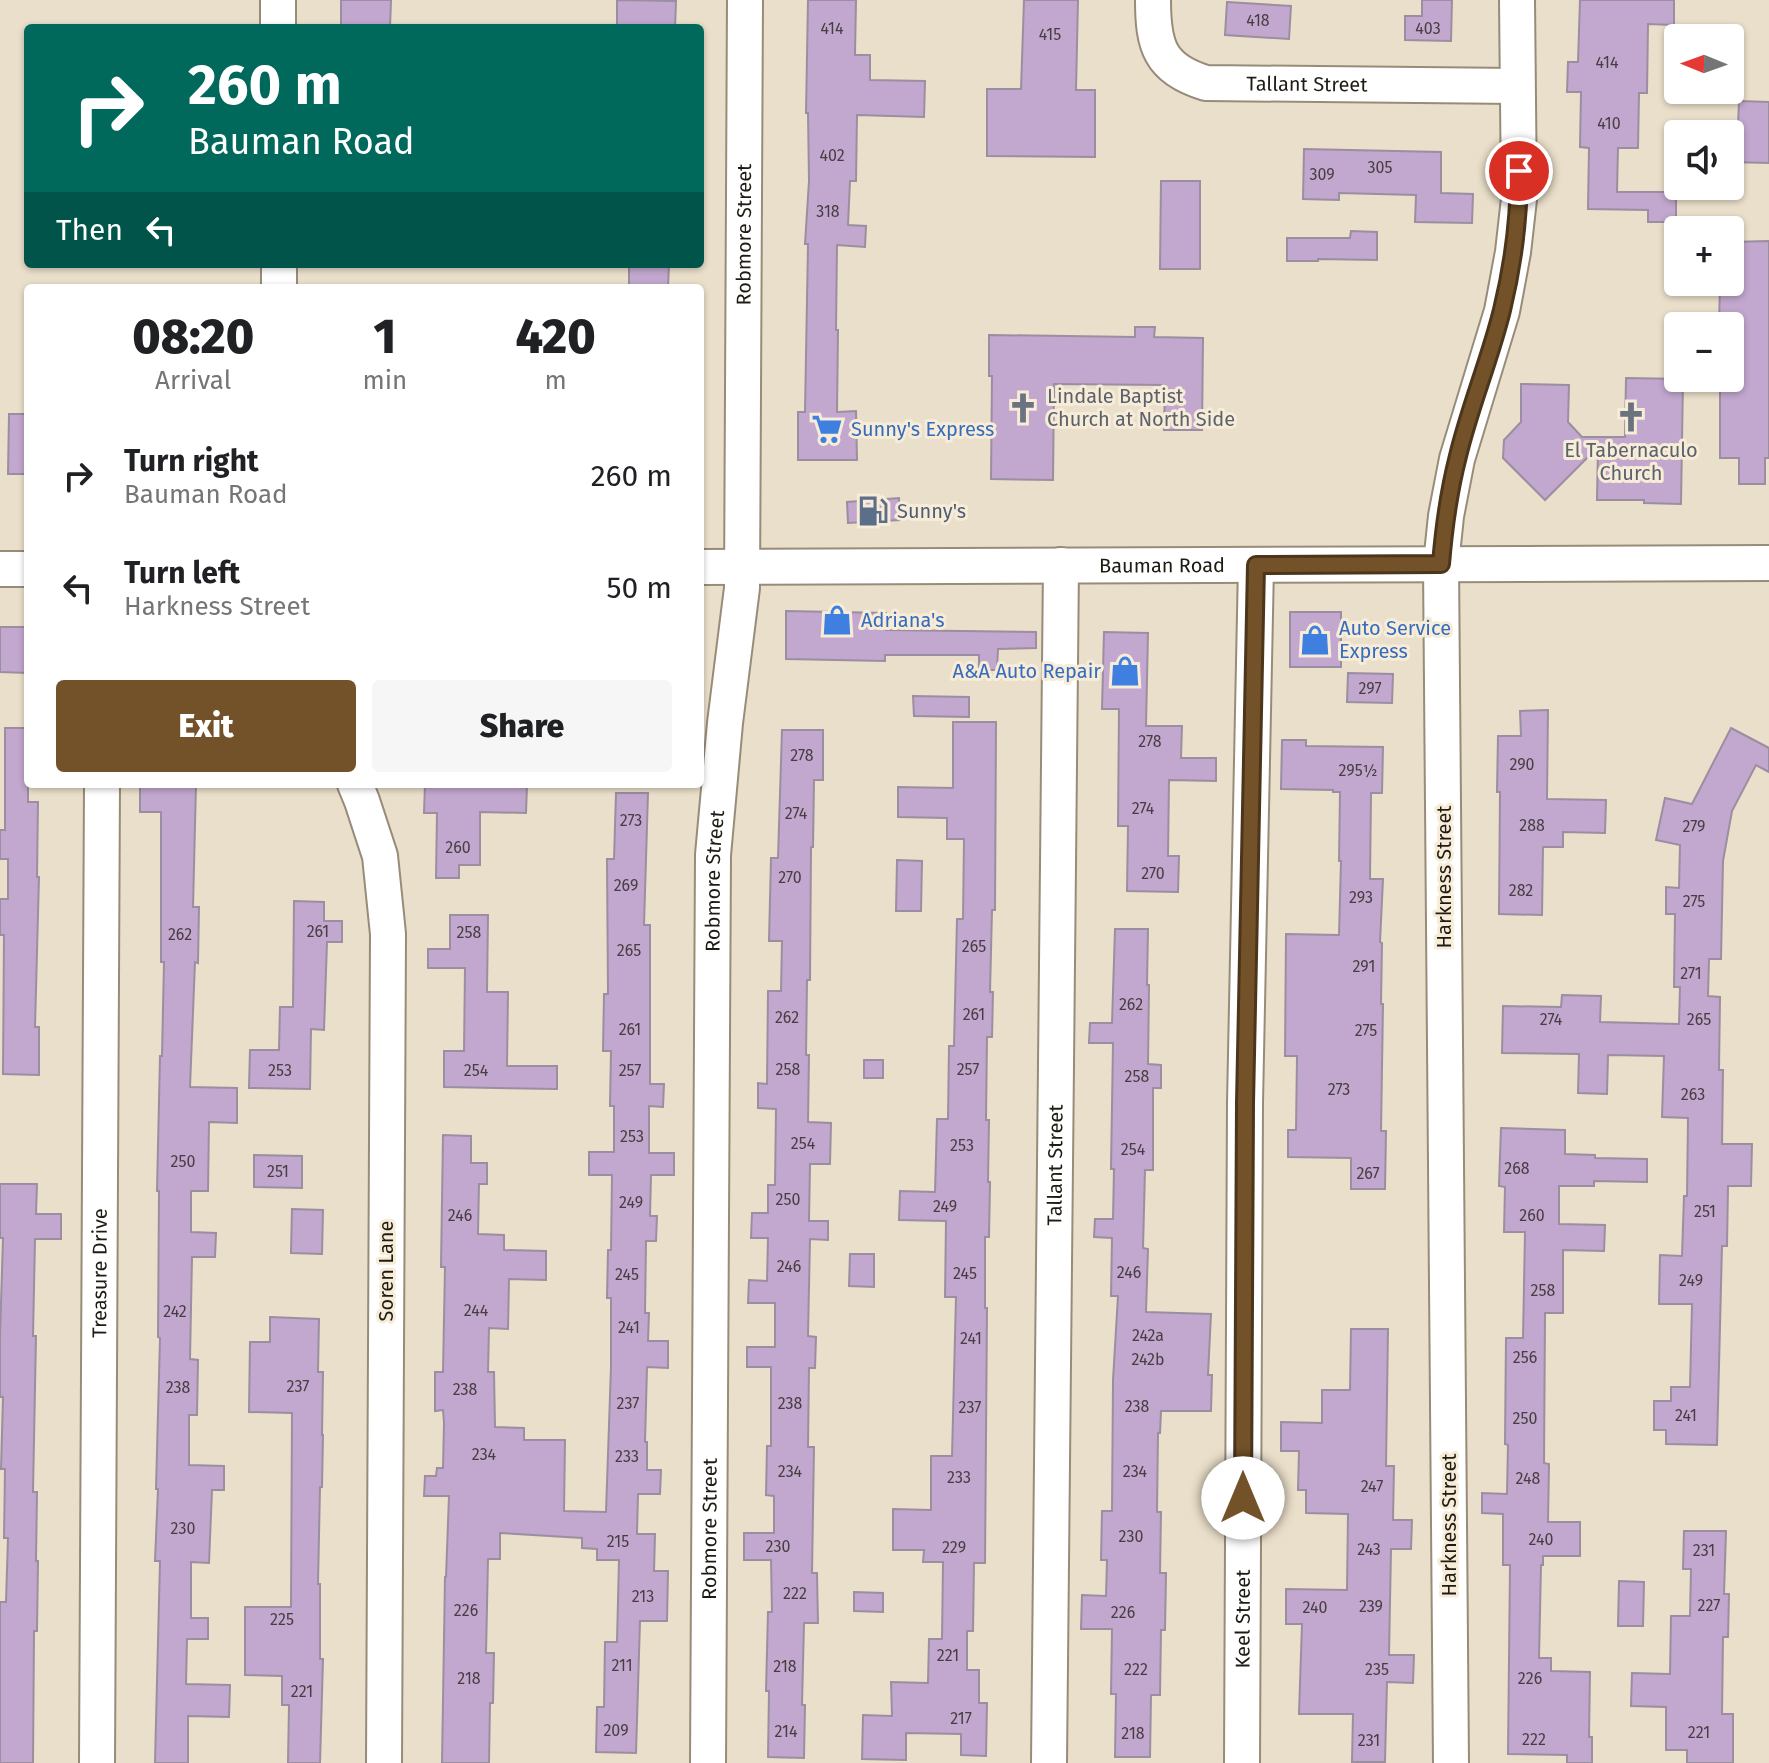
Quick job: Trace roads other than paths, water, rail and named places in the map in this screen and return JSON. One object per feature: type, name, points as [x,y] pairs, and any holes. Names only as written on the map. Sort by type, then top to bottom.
[{"type":"street","points":[[278,0],[278,24]]},
{"type":"street","name":"Robmore Street","points":[[708,1763],[713,855],[725,723],[740,613],[742,567],[745,0]]},
{"type":"street","name":"Tallant Street","points":[[1153,0],[1153,28],[1161,52],[1178,72],[1206,83],[1517,86]]},
{"type":"street","name":"Harkness Street","points":[[1451,1763],[1441,564],[1457,459],[1502,311],[1513,252],[1519,199],[1517,0]]},
{"type":"street","name":"Bauman Road","points":[[704,567],[1769,563]]},
{"type":"street","name":"Tallant Street","points":[[1049,1763],[1061,565]]},
{"type":"street","name":"Keel Street","points":[[1242,1763],[1245,1119],[1256,565]]},
{"type":"street","points":[[0,569],[24,569]]},
{"type":"street","name":"Treasure Drive","points":[[97,1763],[102,788]]},
{"type":"street","name":"Soren Lane","points":[[357,788],[380,856],[388,934],[384,1763]]},
{"type":"place","name":"Lindale Baptist Church at North Side","points":[[1023,408]]},
{"type":"place","name":"El Tabernaculo Church","points":[[1631,417]]},
{"type":"place","name":"Sunny's Express","points":[[827,429]]},
{"type":"place","name":"Sunny's","points":[[873,511]]},
{"type":"place","name":"Adriana's","points":[[837,620]]},
{"type":"place","name":"Auto Service Express","points":[[1315,640]]},
{"type":"place","name":"A&A Auto Repair","points":[[1125,671]]}]
